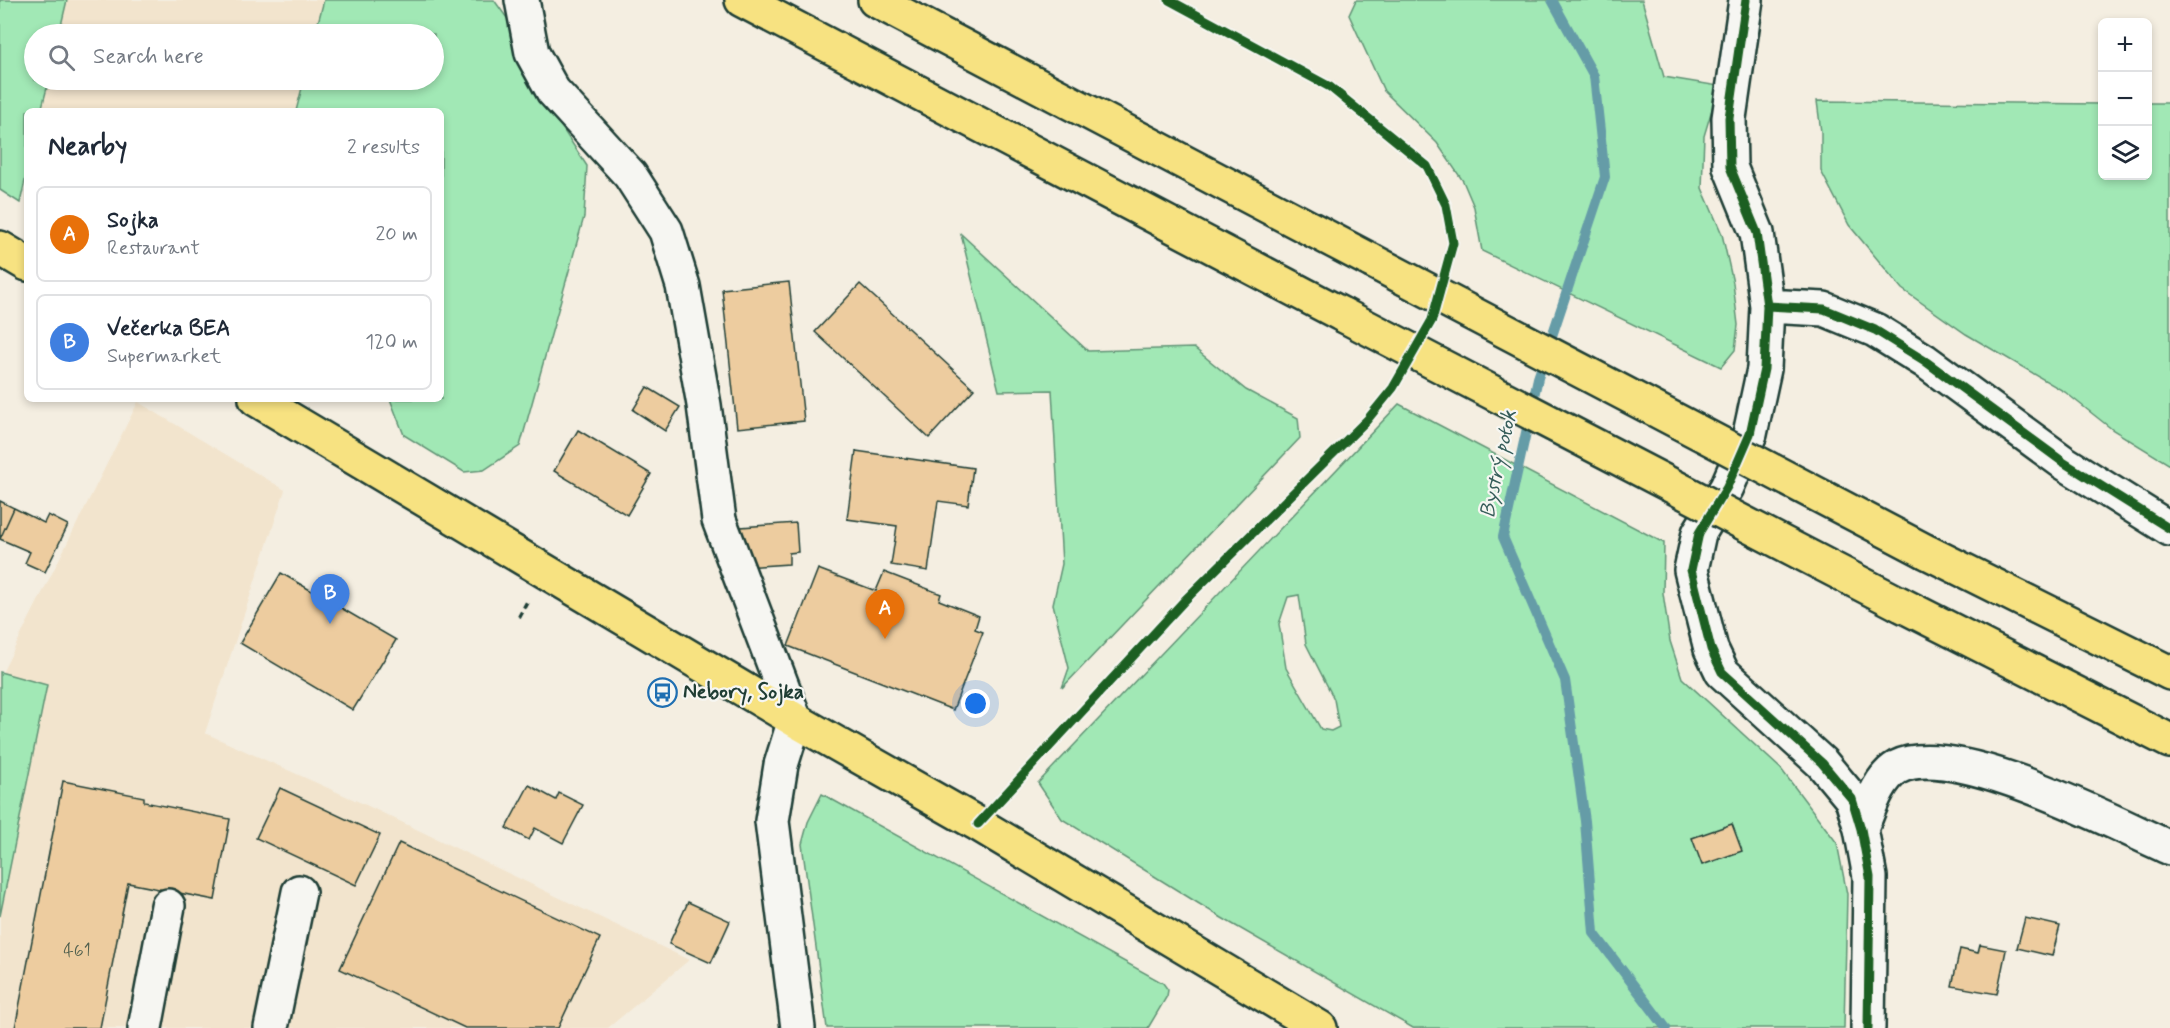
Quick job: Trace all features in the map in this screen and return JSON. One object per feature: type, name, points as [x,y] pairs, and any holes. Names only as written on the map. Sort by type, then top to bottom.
[{"type":"main road","points":[[742,0],[1343,315],[1900,604],[2170,741]]},
{"type":"main road","points":[[875,0],[1927,552],[2170,673]]},
{"type":"main road","points":[[0,248],[24,262]]},
{"type":"main road","points":[[261,402],[795,720],[978,824],[1320,1028]]},
{"type":"street","points":[[522,0],[532,53],[554,91],[630,175],[666,231],[683,286],[704,405],[719,520],[795,720],[781,765],[772,821],[798,1028]]},
{"type":"street","points":[[1746,0],[1729,118],[1731,167],[1757,233],[1767,306],[1764,369],[1750,434],[1727,487],[1699,533],[1691,570],[1705,629],[1722,672],[1822,763],[1852,799],[1861,829],[1870,878],[1868,1028]]},
{"type":"street","points":[[1767,306],[1824,309],[1875,330],[1925,361],[2063,462],[2170,529]]},
{"type":"street","points":[[1861,829],[1877,791],[1896,768],[1915,761],[1936,760],[2028,786],[2170,848]]},
{"type":"street","points":[[271,1028],[299,892]]},
{"type":"street","points":[[146,1028],[168,906]]},
{"type":"shaded area","points":[[67,0],[324,0],[318,24],[61,24]]},
{"type":"shaded area","points":[[46,90],[302,90],[298,108],[42,108]]},
{"type":"shaded area","points":[[138,402],[285,490],[205,733],[366,805],[689,960],[608,1028],[0,1028],[0,916],[47,685],[2,673]]},
{"type":"green space","points":[[0,0],[67,0],[61,24],[24,24],[24,90],[46,90],[42,108],[24,108],[24,185],[20,203],[0,190]]},
{"type":"green space","points":[[324,0],[494,0],[512,25],[534,85],[587,166],[584,217],[520,446],[484,470],[464,472],[404,435],[391,402],[444,402],[444,108],[297,108],[301,90],[444,90],[444,24],[318,24]]},
{"type":"green space","points":[[1356,0],[1642,0],[1664,77],[1719,86],[1704,136],[1702,188],[1722,234],[1733,283],[1738,325],[1735,350],[1721,367],[1482,251],[1474,207],[1463,181],[1437,143],[1384,91],[1349,15]]},
{"type":"green space","points":[[1817,101],[2098,104],[2098,180],[2152,180],[2152,103],[2170,103],[2170,465],[2113,430],[2065,392],[1966,334],[1902,289],[1849,225],[1821,171],[1821,132]]},
{"type":"green space","points":[[961,234],[1088,351],[1194,348],[1246,390],[1298,418],[1300,438],[1062,688],[1069,668],[1053,604],[1062,564],[1052,390],[999,391]]},
{"type":"green space","points":[[1399,404],[1664,543],[1663,593],[1670,641],[1682,678],[1781,769],[1837,843],[1847,894],[1844,1028],[1413,1028],[1222,918],[1062,819],[1038,783]],"holes":[[[1299,595],[1306,644],[1334,699],[1339,727],[1331,731],[1321,729],[1286,668],[1279,624],[1288,597]]]},
{"type":"green space","points":[[0,672],[47,685],[0,916]]},
{"type":"green space","points":[[822,794],[1163,983],[1168,990],[1167,996],[1148,1028],[827,1028],[802,844],[808,822]]},
{"type":"building","points":[[789,282],[804,421],[737,428],[722,289]]},
{"type":"building","points":[[860,284],[974,389],[929,438],[815,332]]},
{"type":"building","points":[[647,387],[680,407],[665,431],[633,410]]},
{"type":"building","points":[[578,430],[651,474],[627,515],[554,471]]},
{"type":"building","points":[[856,451],[973,468],[968,505],[938,501],[928,571],[891,565],[897,526],[847,519]]},
{"type":"building","points":[[0,501],[14,508],[0,539]]},
{"type":"building","points":[[14,508],[44,523],[48,515],[68,525],[45,572],[25,563],[30,552],[0,539]]},
{"type":"building","points":[[796,523],[798,552],[789,553],[789,564],[744,567],[741,527]]},
{"type":"building","points":[[818,569],[876,591],[884,572],[941,594],[939,600],[979,616],[975,629],[983,632],[953,710],[788,646]]},
{"type":"building","points":[[281,573],[396,640],[353,710],[240,643]]},
{"type":"building","points":[[63,781],[144,797],[144,802],[230,819],[215,900],[128,883],[100,1028],[15,1028]]},
{"type":"building","points":[[529,785],[556,800],[559,793],[583,805],[563,843],[535,828],[529,840],[506,828]]},
{"type":"building","points":[[280,788],[380,835],[356,885],[256,838]]},
{"type":"building","points":[[1732,824],[1742,851],[1702,865],[1692,838]]},
{"type":"building","points":[[399,843],[600,938],[558,1028],[465,1028],[340,969]]},
{"type":"building","points":[[688,902],[730,921],[711,963],[669,944]]},
{"type":"building","points":[[2025,918],[2060,926],[2052,956],[2017,948]]},
{"type":"building","points":[[1980,945],[2006,950],[1997,994],[1952,986],[1960,949],[1978,953]]},
{"type":"waterway","name":"Bystrý potok","points":[[1552,0],[1594,76],[1605,177],[1538,378],[1503,537],[1565,680],[1585,821],[1594,933],[1666,1028]]},
{"type":"cycle path","points":[[978,824],[1185,600],[1367,420],[1393,388],[1432,320],[1453,243],[1446,205],[1427,166],[1330,87],[1169,0]]},
{"type":"cycle path","points":[[1746,0],[1729,118],[1730,167],[1757,233],[1767,306],[1764,369],[1750,434],[1727,487],[1699,533],[1691,570],[1711,649],[1722,672],[1822,763],[1852,799],[1861,829],[1870,877],[1868,1028]]},
{"type":"cycle path","points":[[1767,306],[1824,309],[1875,330],[1925,361],[2063,462],[2170,529]]},
{"type":"place","name":"Večerka BEA","points":[[330,624]]},
{"type":"place","name":"Sojka","points":[[885,639]]},
{"type":"place","name":"Nebory, Sojka","points":[[662,692]]}]
